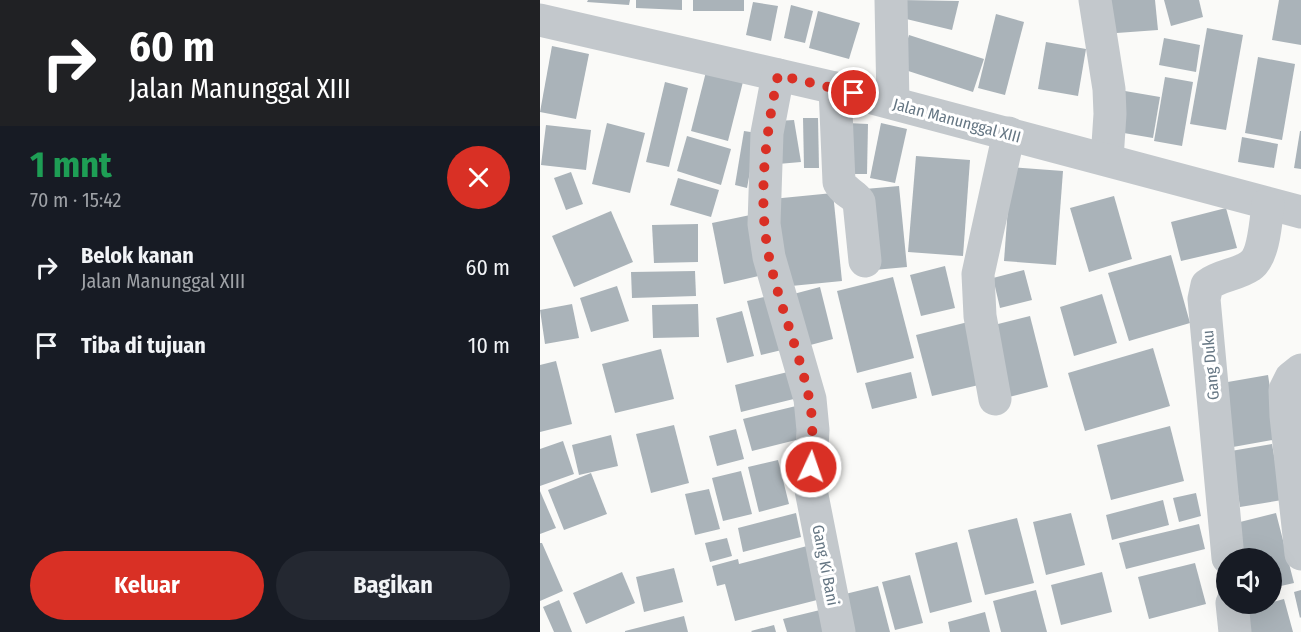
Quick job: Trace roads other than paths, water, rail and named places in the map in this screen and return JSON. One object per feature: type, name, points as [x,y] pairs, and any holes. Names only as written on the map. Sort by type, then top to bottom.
[{"type":"street","points":[[891,0],[892,103]]},
{"type":"street","points":[[1095,0],[1109,88],[1107,159]]},
{"type":"street","name":"Jalan Manunggal XIII","points":[[540,20],[835,88],[1301,212]]},
{"type":"street","name":"Gang Ki Bani","points":[[778,75],[767,133],[764,224],[769,257],[810,399],[813,430],[810,485],[839,632]]},
{"type":"street","points":[[835,88],[839,182],[842,188],[860,202],[865,261]]},
{"type":"street","points":[[995,399],[980,316],[978,274],[1009,133]]},
{"type":"street","name":"Gang Duku","points":[[1227,548],[1204,299],[1207,285],[1216,278],[1251,266],[1260,254],[1268,204]]},
{"type":"street","points":[[1301,370],[1291,378],[1285,390],[1301,554]]},
{"type":"street","points":[[1233,614],[1235,632]]}]
